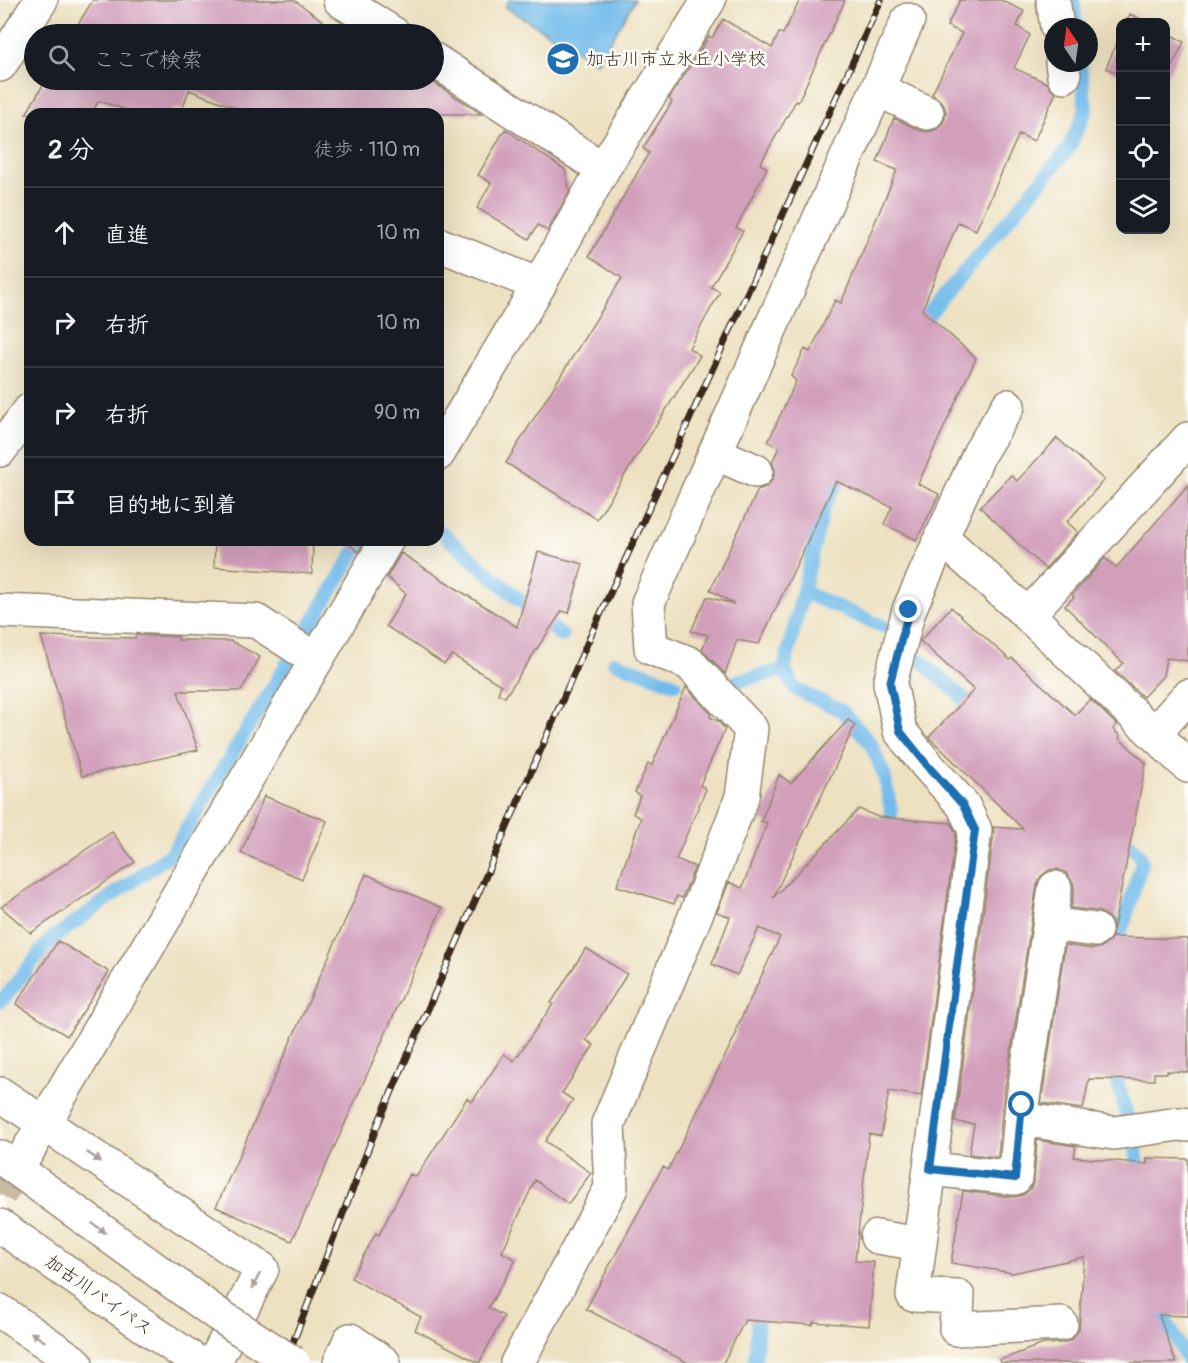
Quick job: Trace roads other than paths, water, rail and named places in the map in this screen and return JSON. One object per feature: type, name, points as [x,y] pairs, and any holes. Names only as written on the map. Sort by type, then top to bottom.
[{"type":"main road","points":[[26,24],[41,0]]},
{"type":"main road","points":[[340,0],[378,24]]},
{"type":"main road","points":[[444,444],[539,285],[603,169],[709,0]]},
{"type":"main road","points":[[1053,0],[1056,18]]},
{"type":"main road","points":[[517,1363],[611,1188],[608,1124],[702,900],[742,797],[751,729],[689,663],[651,648],[648,603],[908,20]]},
{"type":"main road","points":[[0,64],[24,27]]},
{"type":"main road","points":[[444,66],[603,169]]},
{"type":"main road","points":[[877,89],[927,112]]},
{"type":"main road","points":[[444,246],[539,285]]},
{"type":"main road","points":[[1008,406],[980,452],[909,610],[890,683],[900,731],[963,805],[975,830],[913,1295],[958,1297],[956,1329],[1060,1324]]},
{"type":"main road","points":[[0,450],[24,418]]},
{"type":"main road","points":[[1028,615],[1188,439]]},
{"type":"main road","points":[[714,453],[756,471]]},
{"type":"main road","points":[[941,537],[1028,615],[1188,766]]},
{"type":"main road","points":[[293,1363],[218,1314],[13,1155],[45,1124],[314,658],[383,546]]},
{"type":"main road","points":[[0,611],[256,621],[314,658]]},
{"type":"main road","points":[[1154,734],[1188,696]]},
{"type":"main road","points":[[930,1169],[1015,1178],[1021,1119],[1055,888]]},
{"type":"main road","points":[[1050,924],[1095,930]]},
{"type":"main road","points":[[0,1094],[262,1269],[214,1363]]},
{"type":"main road","points":[[1021,1119],[1114,1133],[1179,1124],[1188,1125]]},
{"type":"main road","name":"加古川バイパス","points":[[0,1226],[198,1363]]},
{"type":"main road","points":[[877,1237],[920,1244]]},
{"type":"main road","points":[[0,1311],[76,1363]]},
{"type":"main road","points":[[340,1363],[350,1340],[384,1363]]},
{"type":"water","points":[[509,0],[635,0],[597,63],[505,7]]},
{"type":"waterway","points":[[1073,0],[1075,18]]},
{"type":"waterway","points":[[917,328],[1069,148],[1086,110],[1081,72]]},
{"type":"waterway","points":[[846,465],[823,508],[784,670],[795,689],[842,711],[871,744],[884,775],[891,810],[889,836]]},
{"type":"waterway","points":[[444,535],[562,636]]},
{"type":"waterway","points":[[0,1001],[49,941],[172,853],[358,546]]},
{"type":"waterway","points":[[803,592],[882,626]]},
{"type":"waterway","points":[[920,660],[978,711]]},
{"type":"waterway","points":[[614,662],[675,684]]},
{"type":"waterway","points":[[737,681],[784,670]]},
{"type":"waterway","points":[[1110,953],[1125,920],[1142,862],[1139,853],[1116,833]]},
{"type":"waterway","points":[[1112,1062],[1136,1149],[1140,1181]]},
{"type":"waterway","points":[[1155,1300],[1188,1362]]},
{"type":"waterway","points":[[755,1363],[759,1305]]},
{"type":"tunnel","points":[[0,1194],[26,1154]]},
{"type":"railway","points":[[285,1363],[377,1126],[585,648],[881,0]]},
{"type":"place","name":"加古川市立氷丘小学校","points":[[563,59]]}]
